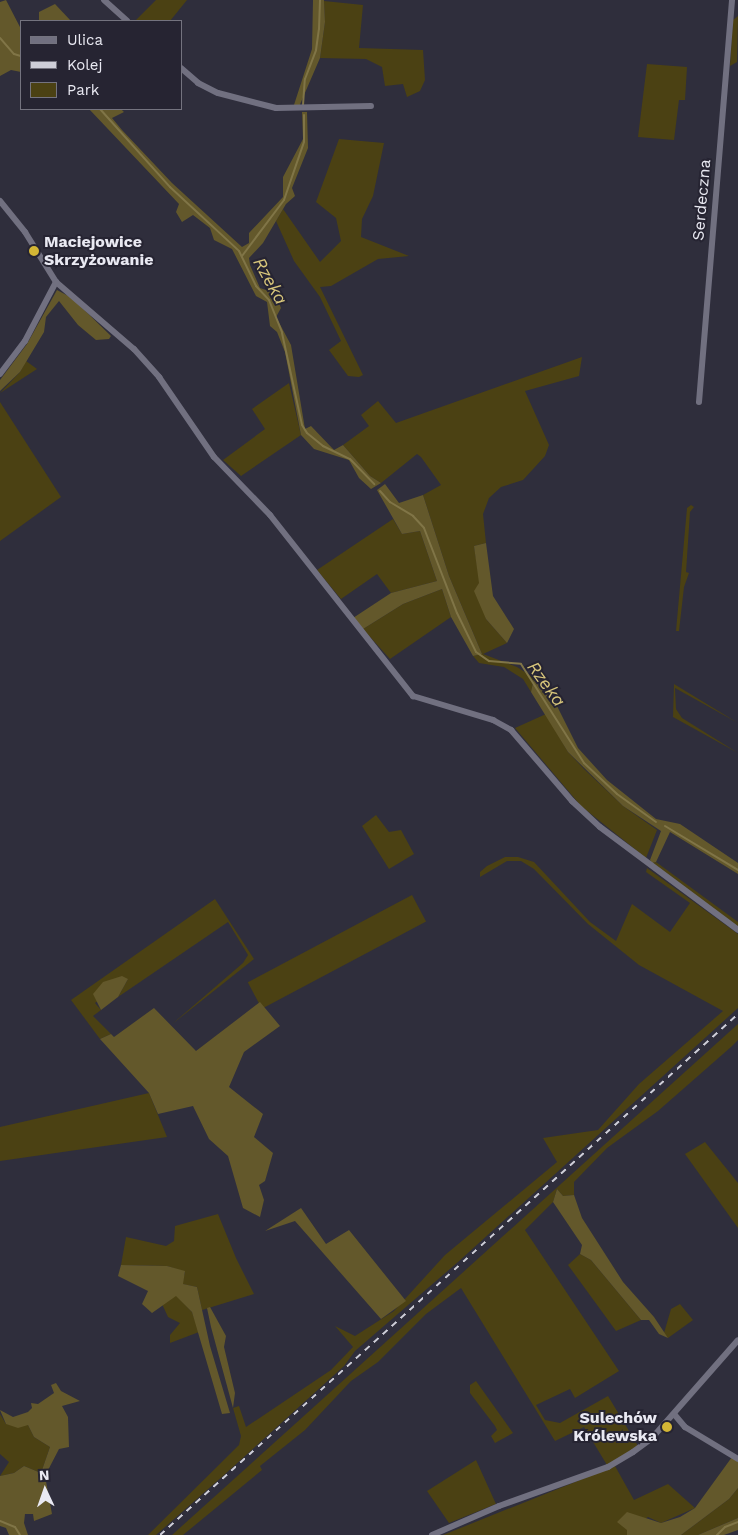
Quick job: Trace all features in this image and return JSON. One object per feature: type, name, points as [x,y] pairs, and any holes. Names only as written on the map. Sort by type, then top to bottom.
[{"type":"street","points":[[104,0],[126,20]]},
{"type":"street","name":"Serdeczna","points":[[699,402],[732,0]]},
{"type":"street","points":[[182,69],[198,83],[218,93],[276,108],[371,106]]},
{"type":"street","points":[[0,201],[25,232],[56,282],[134,349],[159,376],[214,456],[270,514],[413,696],[493,720],[511,730],[572,801],[600,827],[738,930]]},
{"type":"street","points":[[0,374],[25,341],[56,282]]},
{"type":"street","points":[[432,1535],[612,1465],[652,1438],[738,1340]]},
{"type":"street","points":[[674,1414],[685,1427],[738,1460]]},
{"type":"green space","points":[[156,0],[187,0],[171,20],[136,20]]},
{"type":"green space","points":[[324,1],[363,5],[359,48],[423,50],[425,80],[420,91],[407,97],[403,84],[385,86],[382,67],[366,59],[320,58],[325,22]]},
{"type":"green space","points":[[738,16],[737,62],[730,66],[733,20]]},
{"type":"green space","points":[[647,64],[687,67],[685,100],[679,100],[674,140],[638,137]]},
{"type":"green space","points":[[339,139],[384,143],[373,196],[362,219],[361,237],[409,256],[378,259],[331,286],[320,287],[363,375],[359,377],[348,376],[329,350],[341,341],[320,297],[294,261],[276,221],[283,209],[320,262],[341,241],[336,218],[316,202]]},
{"type":"green space","points":[[582,357],[579,376],[525,391],[549,445],[545,456],[523,480],[501,487],[489,498],[483,514],[486,543],[474,546],[486,619],[507,643],[483,654],[517,667],[534,678],[531,692],[523,679],[504,667],[479,663],[473,656],[482,654],[449,576],[423,495],[441,485],[421,457],[417,454],[381,483],[370,476],[343,445],[369,426],[361,415],[378,401],[396,423]]},
{"type":"green space","points":[[26,361],[37,369],[0,393],[20,372]]},
{"type":"green space","points":[[289,383],[301,435],[241,476],[223,460],[265,429],[252,409]]},
{"type":"green space","points":[[0,402],[61,497],[0,541]]},
{"type":"green space","points":[[691,505],[694,507],[690,512],[686,572],[689,573],[684,587],[679,631],[676,631],[687,508]]},
{"type":"green space","points":[[393,519],[402,534],[420,531],[437,581],[391,593],[377,574],[341,599],[317,570]]},
{"type":"green space","points":[[442,589],[451,617],[390,659],[363,629],[403,604]]},
{"type":"green space","points":[[674,684],[738,723],[675,688],[676,709],[682,718],[738,753],[673,717]]},
{"type":"green space","points":[[546,714],[568,752],[584,769],[623,806],[657,830],[646,858],[581,806],[515,728]]},
{"type":"green space","points":[[376,815],[389,832],[401,830],[414,854],[389,869],[362,826]]},
{"type":"green space","points":[[505,857],[518,857],[534,862],[590,922],[616,941],[632,904],[670,932],[690,903],[646,872],[647,868],[738,934],[738,1008],[458,1262],[355,1351],[344,1366],[224,1475],[156,1535],[148,1535],[239,1445],[241,1436],[233,1408],[239,1406],[246,1427],[331,1370],[353,1347],[335,1326],[355,1336],[394,1311],[445,1255],[557,1162],[543,1138],[598,1130],[639,1084],[723,1011],[639,965],[588,924],[534,869],[521,861],[507,861],[480,877],[480,872],[487,866]]},
{"type":"green space","points":[[656,862],[738,922],[738,927],[652,863]]},
{"type":"green space","points":[[412,895],[426,921],[262,1009],[248,982]]},
{"type":"green space","points":[[215,899],[254,959],[171,1025],[243,963],[248,955],[228,922],[118,997],[128,979],[95,1003],[101,1010],[93,1016],[111,1034],[100,1039],[71,1000]]},
{"type":"green space","points":[[738,1024],[738,1040],[731,1047],[658,1111],[607,1148],[574,1182],[574,1195],[563,1196],[557,1189],[553,1202],[525,1230],[619,1371],[575,1398],[570,1389],[536,1405],[545,1420],[560,1423],[608,1396],[638,1446],[607,1465],[584,1427],[555,1441],[461,1288],[426,1314],[378,1362],[351,1381],[305,1430],[260,1466],[262,1470],[183,1535],[172,1535]]},
{"type":"green space","points":[[149,1093],[167,1137],[0,1161],[0,1127]]},
{"type":"green space","points":[[705,1142],[738,1183],[738,1228],[685,1154]]},
{"type":"green space","points":[[218,1214],[236,1258],[254,1294],[202,1310],[197,1287],[182,1284],[185,1272],[167,1266],[121,1265],[126,1237],[166,1246],[174,1241],[175,1226]]},
{"type":"green space","points":[[580,1254],[591,1260],[641,1320],[616,1331],[568,1265]]},
{"type":"green space","points":[[176,1295],[192,1312],[199,1332],[170,1343],[170,1335],[180,1323],[168,1317],[162,1304]]},
{"type":"green space","points":[[680,1304],[693,1320],[668,1338],[664,1333],[671,1309]]},
{"type":"green space","points":[[476,1381],[513,1433],[495,1443],[491,1436],[497,1430],[495,1426],[470,1393],[470,1385]]},
{"type":"green space","points":[[0,1414],[6,1424],[28,1425],[34,1437],[50,1447],[41,1473],[24,1466],[14,1473],[0,1476],[9,1462],[0,1454]]},
{"type":"green space","points":[[476,1460],[496,1504],[449,1523],[427,1491]]},
{"type":"green space","points":[[615,1466],[634,1500],[668,1484],[695,1508],[661,1523],[648,1517],[627,1530],[627,1535],[443,1535]]},
{"type":"green space","points":[[738,1488],[738,1518],[698,1535],[681,1535],[729,1499]]},
{"type":"shaded area","points":[[6,0],[20,27],[20,72],[11,70],[0,76],[0,2]]},
{"type":"shaded area","points":[[313,0],[324,0],[325,22],[320,58],[298,109],[293,108],[312,49]]},
{"type":"shaded area","points":[[55,4],[70,20],[39,20],[39,12]]},
{"type":"shaded area","points":[[90,110],[122,110],[124,112],[112,118],[122,130],[172,183],[242,247],[249,243],[249,233],[283,197],[283,177],[303,139],[302,112],[307,112],[308,148],[292,188],[295,196],[286,204],[263,243],[249,258],[250,265],[260,288],[275,293],[281,308],[276,317],[291,345],[305,429],[311,426],[334,450],[343,445],[370,476],[381,483],[371,489],[359,478],[349,460],[314,449],[301,435],[285,352],[277,332],[270,326],[267,302],[256,296],[232,249],[214,240],[210,228],[193,215],[182,222],[176,212],[179,204]]},
{"type":"shaded area","points":[[57,290],[72,298],[111,336],[109,339],[96,340],[78,325],[59,301],[46,317],[44,332],[20,372],[0,391],[0,380],[27,344]]},
{"type":"shaded area","points":[[385,484],[399,503],[423,495],[449,576],[482,654],[473,656],[451,617],[442,589],[403,604],[363,629],[353,618],[391,593],[437,581],[420,531],[402,534],[377,490]]},
{"type":"shaded area","points":[[486,543],[493,596],[514,629],[507,643],[486,619],[474,591],[479,583],[474,546]]},
{"type":"shaded area","points":[[534,678],[547,686],[578,748],[607,780],[656,819],[680,824],[738,863],[738,874],[670,832],[656,862],[652,863],[650,860],[661,831],[623,806],[568,752],[531,692]]},
{"type":"shaded area","points":[[122,976],[128,979],[118,997],[101,1010],[93,994],[103,982]]},
{"type":"shaded area","points":[[260,1002],[280,1026],[244,1052],[229,1087],[263,1114],[254,1137],[273,1153],[265,1181],[259,1185],[264,1200],[260,1217],[243,1208],[228,1156],[209,1139],[193,1106],[158,1114],[149,1093],[100,1039],[111,1034],[114,1037],[154,1008],[196,1051]]},
{"type":"shaded area","points":[[557,1189],[563,1196],[574,1195],[582,1218],[623,1282],[654,1317],[668,1338],[659,1334],[649,1320],[641,1320],[591,1260],[580,1254],[582,1245],[553,1202]]},
{"type":"shaded area","points":[[301,1208],[326,1244],[349,1230],[406,1301],[381,1319],[295,1221],[265,1231]]},
{"type":"shaded area","points":[[121,1265],[167,1266],[185,1271],[183,1284],[197,1287],[210,1346],[230,1413],[222,1414],[192,1312],[176,1296],[152,1313],[142,1304],[148,1291],[118,1276]]},
{"type":"shaded area","points":[[210,1307],[226,1336],[224,1347],[235,1393],[233,1408],[211,1327],[207,1308]]},
{"type":"shaded area","points":[[56,1383],[61,1391],[80,1401],[62,1406],[68,1417],[69,1447],[59,1449],[45,1476],[52,1514],[34,1521],[33,1514],[25,1514],[24,1523],[28,1535],[9,1535],[6,1528],[0,1526],[0,1476],[14,1473],[24,1466],[41,1473],[50,1447],[34,1437],[28,1425],[18,1428],[6,1424],[0,1410],[13,1417],[28,1412],[32,1408],[31,1403],[38,1404],[54,1393],[51,1385]]},
{"type":"shaded area","points":[[732,1457],[738,1461],[738,1488],[729,1499],[681,1535],[627,1535],[627,1530],[617,1522],[627,1512],[661,1523],[680,1517],[695,1508]]},
{"type":"shaded area","points":[[738,1518],[738,1530],[724,1535],[698,1535]]},
{"type":"waterway","points":[[303,105],[305,79],[316,50],[320,0]]},
{"type":"waterway","name":"Rzeka","points":[[0,38],[14,54],[20,56]]},
{"type":"waterway","name":"Rzeka","points":[[101,110],[170,187],[239,251],[256,286],[269,300],[282,333],[302,425],[307,433],[323,446],[350,459],[374,484]]},
{"type":"waterway","points":[[242,256],[284,200],[304,142],[304,115]]},
{"type":"waterway","name":"Rzeka","points":[[380,491],[390,502],[413,516],[424,528],[457,613],[476,652],[489,661],[521,664],[584,763],[617,794],[656,822]]},
{"type":"waterway","name":"Rzeka","points":[[665,826],[738,870]]},
{"type":"waterway","points":[[0,1521],[15,1527],[20,1535]]},
{"type":"waterway","points":[[717,1535],[725,1527],[738,1522]]},
{"type":"railway","points":[[160,1535],[738,1014]]},
{"type":"place","name":"Maciejowice Skrzyżowanie","points":[[34,251]]},
{"type":"place","name":"Sulechów Królewska","points":[[667,1427]]}]
